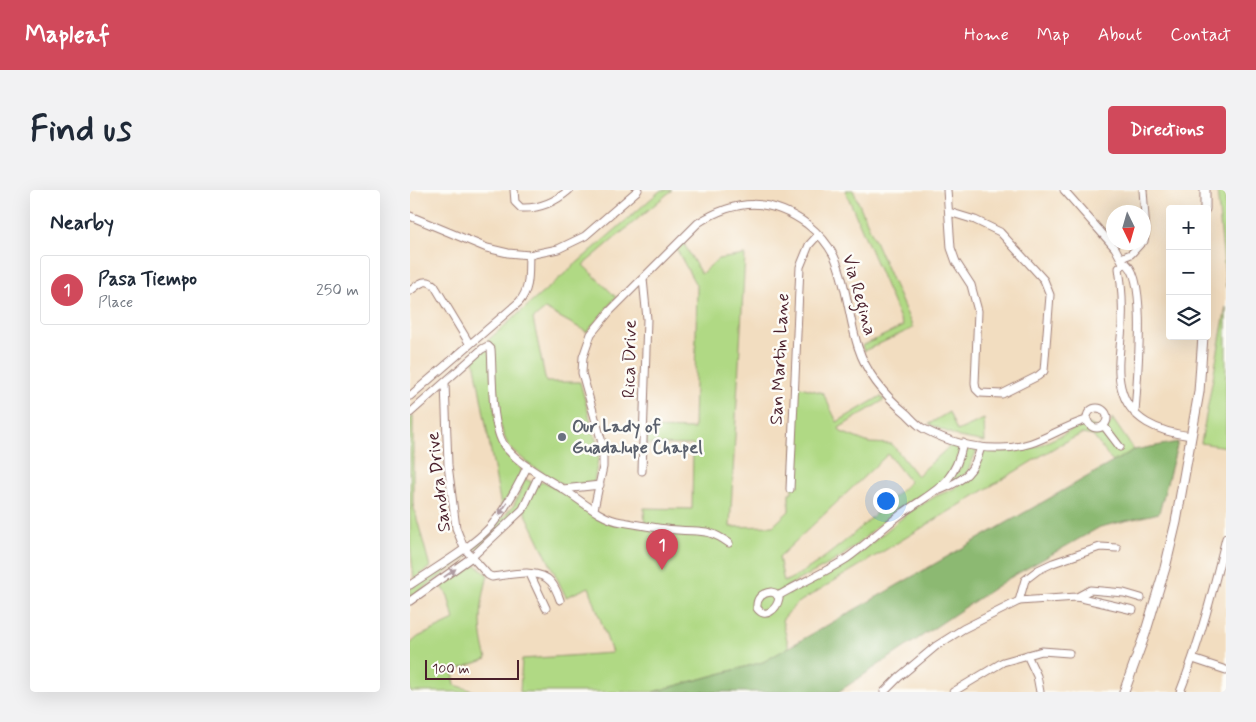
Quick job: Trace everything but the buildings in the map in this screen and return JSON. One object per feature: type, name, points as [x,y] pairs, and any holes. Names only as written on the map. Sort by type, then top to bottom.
[{"type":"street","points":[[514,190],[515,202],[521,208],[531,209],[555,202],[569,190]]},
{"type":"street","points":[[410,216],[488,248],[508,253],[529,255],[558,249],[585,236],[638,190]]},
{"type":"street","points":[[947,190],[951,248],[956,262],[971,284],[978,311],[976,389],[980,394],[1002,394],[1038,376],[1044,371],[1050,295],[1048,288],[1044,280],[1000,232],[975,220],[949,212]]},
{"type":"street","points":[[1064,190],[1115,248],[1122,261],[1129,265],[1136,280],[1141,319],[1135,414]]},
{"type":"street","points":[[1144,190],[1145,205]]},
{"type":"street","points":[[1205,190],[1205,205]]},
{"type":"street","name":"Via Regina","points":[[594,509],[604,467],[601,439],[582,373],[582,357],[591,334],[610,311],[698,223],[714,213],[737,205],[766,205],[784,210],[810,227],[828,245],[834,256],[860,352],[867,367],[880,387],[894,403],[922,428],[963,443],[981,447],[1001,448],[1029,444],[1049,437],[1075,423],[1086,420]]},
{"type":"street","name":"San Martin Lane","points":[[790,489],[800,267],[809,245],[818,235]]},
{"type":"street","points":[[1134,250],[1122,261],[1119,268],[1123,294],[1119,360],[1121,386],[1127,404],[1135,414],[1156,428],[1191,436]]},
{"type":"street","points":[[410,396],[469,343],[519,302],[525,294],[528,285],[529,255]]},
{"type":"street","name":"Rica Drive","points":[[642,471],[646,319],[643,279]]},
{"type":"street","points":[[410,290],[424,281],[430,281],[469,343]]},
{"type":"street","points":[[1124,692],[1145,634],[1165,568],[1176,522],[1199,392],[1204,340]]},
{"type":"street","points":[[410,413],[486,346],[491,349],[497,428],[506,448],[527,467],[602,516],[619,522],[680,530],[698,530],[719,536],[728,543]]},
{"type":"street","name":"Sandra Drive","points":[[445,383],[450,483],[456,528],[464,548]]},
{"type":"street","points":[[1100,408],[1107,416],[1104,426],[1099,429],[1092,428],[1086,420],[1090,410],[1100,408]]},
{"type":"street","points":[[1104,426],[1120,446]]},
{"type":"street","points":[[935,492],[952,474],[960,461],[963,443]]},
{"type":"street","points":[[778,596],[848,558],[904,512],[935,492],[953,485],[976,465],[981,447]]},
{"type":"street","points":[[410,585],[464,548],[489,528],[503,511],[527,467]]},
{"type":"street","points":[[410,601],[472,557],[523,509],[539,475]]},
{"type":"street","points":[[563,489],[600,485]]},
{"type":"street","points":[[1180,692],[1193,659],[1226,538]]},
{"type":"street","points":[[1019,601],[1025,580],[1038,570],[1053,562],[1100,547],[1118,548]]},
{"type":"street","points":[[464,548],[492,577],[530,574],[539,574],[546,577],[552,583],[560,600]]},
{"type":"street","points":[[530,574],[546,608]]},
{"type":"street","points":[[1077,597],[1086,590],[1095,590],[1124,592],[1141,598]]},
{"type":"street","points":[[884,692],[936,646],[963,629],[1019,601],[1077,597],[1133,610]]},
{"type":"street","points":[[952,692],[1003,662],[1042,651],[1069,653]]},
{"type":"street","points":[[1028,655],[1037,676],[1040,692]]},
{"type":"street","points":[[1193,659],[1226,670]]},
{"type":"green space","points":[[661,190],[672,190],[583,265],[616,297],[587,332],[545,309],[533,319],[546,382],[580,382],[599,454],[594,482],[565,486],[530,465],[509,447],[499,418],[492,348],[487,341]]},
{"type":"green space","points":[[845,190],[853,190],[913,328],[864,351],[862,346],[903,326]]},
{"type":"green space","points":[[1217,190],[1226,190],[1226,287]]},
{"type":"green space","points":[[683,242],[701,274],[718,259],[745,255],[730,527],[773,526],[789,511],[789,493],[792,492],[797,386],[823,393],[837,422],[881,396],[884,400],[839,428],[841,432],[869,443],[892,444],[917,476],[952,444],[961,447],[956,461],[943,481],[895,511],[852,549],[836,560],[786,587],[789,594],[850,561],[908,513],[968,479],[977,468],[985,449],[1008,451],[1036,447],[1087,423],[1095,427],[1106,428],[1112,422],[1112,418],[1134,450],[1113,462],[1093,436],[1082,434],[1059,445],[796,604],[782,620],[789,648],[763,662],[653,692],[520,692],[522,659],[612,653],[589,587],[566,597],[524,510],[537,483],[545,482],[602,518],[645,528],[644,508],[692,509],[693,445],[645,444],[646,428],[694,429],[697,287],[676,248]],"holes":[[[888,454],[910,482],[835,549],[802,573],[784,582],[779,557]]]},
{"type":"green space","points":[[1226,307],[1226,447],[1201,443]]},
{"type":"green space","points":[[487,349],[490,351],[497,436],[503,449],[522,470],[515,487],[501,506],[474,360],[479,353]]},
{"type":"green space","points":[[949,412],[957,431],[984,419],[985,442],[959,437],[929,424]]},
{"type":"green space","points":[[413,416],[413,504],[430,567],[414,579],[410,544],[410,419]]},
{"type":"green space","points":[[1178,442],[1159,513],[1100,527],[1006,580],[838,692],[653,692],[763,662],[1134,450]]},
{"type":"green space","points":[[968,448],[977,450],[967,473],[943,487],[962,464]]},
{"type":"green space","points":[[525,479],[532,482],[520,508],[475,551],[471,547],[489,533],[514,505]]},
{"type":"green space","points":[[463,552],[467,557],[410,598],[410,589]]},
{"type":"green space","points":[[469,562],[488,575],[481,617],[482,637],[487,659],[453,671],[455,685],[477,692],[410,692],[410,644],[418,637],[454,620],[448,596],[440,583]]},
{"type":"place","name":"Our Lady of Guadalupe Chapel","points":[[562,437]]},
{"type":"place","name":"Pasa Tiempo","points":[[662,570]]}]
